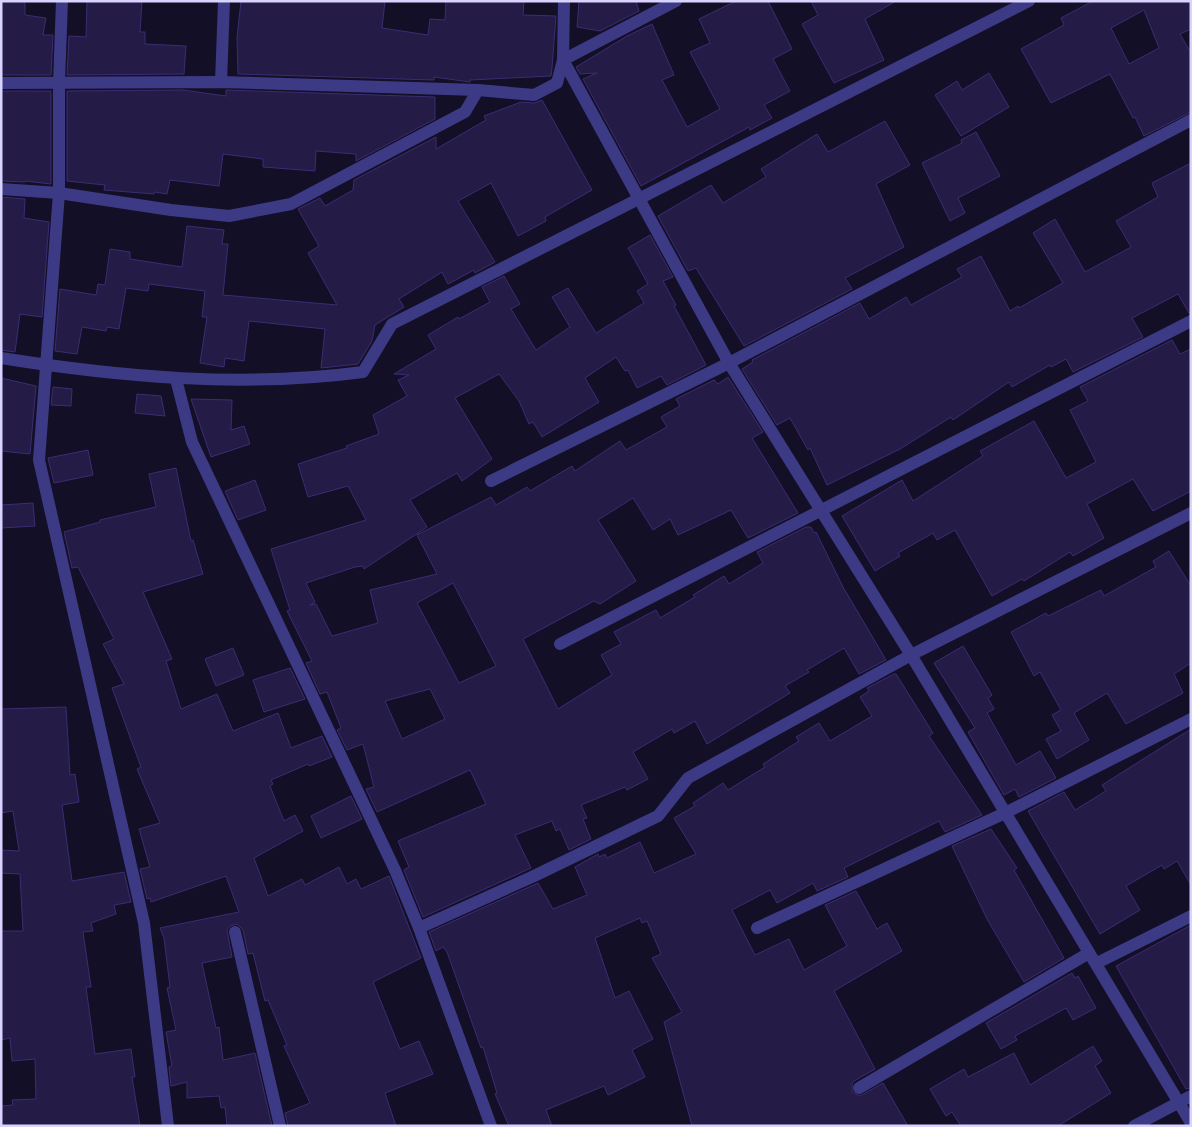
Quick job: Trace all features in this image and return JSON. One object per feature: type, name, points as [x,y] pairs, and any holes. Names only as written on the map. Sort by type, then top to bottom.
[{"type":"street","points":[[62,1],[59,82],[59,193],[40,460],[144,923],[168,1126]]},
{"type":"street","points":[[220,82],[224,1]]},
{"type":"street","points":[[1,83],[220,82],[478,90],[534,95],[557,83],[563,60],[564,1]]},
{"type":"street","points":[[563,60],[676,1]]},
{"type":"street","points":[[1,358],[46,365],[176,379],[317,378],[363,372],[392,324],[1028,1]]},
{"type":"street","points":[[563,60],[729,363],[822,510],[1191,1123]]},
{"type":"street","points":[[1,189],[59,193],[171,210],[230,216],[291,204],[466,112],[478,90]]},
{"type":"street","points":[[491,481],[729,363],[1191,120]]},
{"type":"street","points":[[560,644],[1191,321]]},
{"type":"street","points":[[176,379],[192,442],[396,870],[491,1126]]},
{"type":"street","points":[[419,928],[534,876],[658,816],[688,778],[910,655],[1191,513]]},
{"type":"street","points":[[757,928],[1005,813],[1191,719]]},
{"type":"street","points":[[858,1088],[1093,958],[1191,916]]},
{"type":"street","points":[[235,932],[280,1126]]},
{"type":"street","points":[[1134,1126],[1191,1096]]},
{"type":"building","points":[[1,1],[25,1],[25,15],[46,18],[43,35],[53,35],[51,75],[1,75]]},
{"type":"building","points":[[87,1],[142,1],[140,32],[145,32],[145,44],[186,46],[184,74],[67,75],[69,36],[86,37]]},
{"type":"building","points":[[241,1],[385,1],[382,28],[428,35],[430,19],[445,20],[446,1],[524,1],[523,15],[556,16],[551,76],[470,80],[470,82],[434,77],[434,80],[238,74],[237,38]]},
{"type":"building","points":[[579,1],[636,1],[639,11],[600,31],[577,27]]},
{"type":"building","points":[[736,1],[768,1],[792,49],[773,59],[790,91],[764,105],[772,118],[750,130],[749,127],[641,186],[583,79],[597,73],[580,74],[576,67],[627,36],[652,24],[674,75],[662,80],[687,127],[720,109],[690,52],[710,43],[699,19]]},
{"type":"building","points":[[811,1],[896,1],[865,19],[884,60],[834,83],[802,24],[818,15]]},
{"type":"building","points":[[1093,1],[1191,1],[1191,29],[1180,34],[1191,53],[1191,112],[1144,136],[1110,74],[1051,103],[1021,49],[1064,25],[1061,18]],"holes":[[[1144,10],[1159,48],[1129,64],[1111,28]]]},
{"type":"building","points":[[989,73],[1009,107],[961,136],[935,95],[957,81],[962,90]]},
{"type":"building","points":[[183,90],[226,96],[226,90],[435,97],[435,119],[356,161],[356,154],[316,151],[315,171],[263,167],[263,159],[223,154],[219,186],[170,180],[167,194],[155,192],[154,194],[104,190],[105,185],[67,181],[67,91]]},
{"type":"building","points":[[1,91],[51,91],[51,184],[1,181]]},
{"type":"building","points":[[542,100],[592,190],[545,217],[546,221],[518,236],[491,183],[458,201],[495,262],[475,273],[474,270],[448,284],[442,272],[399,299],[404,307],[375,325],[372,341],[358,364],[321,368],[325,329],[249,321],[244,361],[225,358],[224,367],[200,363],[207,317],[202,317],[205,291],[149,284],[148,291],[126,288],[119,329],[107,327],[106,331],[82,327],[77,354],[55,351],[60,289],[96,295],[98,284],[105,285],[110,249],[130,252],[130,259],[182,267],[187,226],[224,230],[222,244],[228,244],[223,295],[337,305],[308,253],[319,246],[298,209],[320,198],[325,206],[353,190],[354,180],[436,137],[436,149],[486,120],[484,116],[521,102],[534,103]]},
{"type":"building","points":[[885,121],[910,165],[876,184],[904,247],[845,278],[852,289],[744,346],[696,268],[688,271],[658,216],[711,185],[723,203],[766,177],[761,169],[817,134],[828,152]]},
{"type":"building","points":[[976,132],[1000,176],[958,198],[965,213],[950,221],[922,163],[962,143],[961,140]]},
{"type":"building","points":[[1191,163],[1191,313],[1189,313],[1178,294],[1132,318],[1143,337],[1073,372],[1066,359],[1051,367],[1050,365],[1012,387],[1009,382],[953,420],[951,417],[900,449],[827,485],[810,448],[808,450],[790,418],[777,425],[742,369],[753,362],[752,360],[860,303],[869,319],[906,297],[911,305],[962,277],[957,269],[981,256],[1010,311],[1018,306],[1019,308],[1063,283],[1033,233],[1055,219],[1085,272],[1131,247],[1116,221],[1158,197],[1152,183]]},
{"type":"building","points":[[1,197],[25,199],[24,218],[49,222],[42,317],[20,314],[15,352],[1,350]]},
{"type":"building","points":[[650,235],[673,277],[663,281],[676,305],[674,306],[706,365],[667,385],[661,376],[637,388],[628,370],[625,371],[616,357],[585,378],[599,402],[542,437],[533,422],[529,424],[519,401],[499,374],[455,398],[492,459],[462,481],[457,473],[410,500],[427,527],[364,569],[363,566],[355,567],[306,583],[315,602],[310,605],[316,604],[332,636],[378,623],[370,590],[437,574],[417,535],[491,497],[496,505],[527,487],[530,491],[572,466],[575,471],[620,441],[626,450],[667,427],[661,417],[680,406],[676,399],[714,380],[718,384],[728,377],[763,432],[752,438],[798,513],[748,538],[731,510],[678,535],[670,519],[653,530],[633,498],[598,520],[636,581],[600,604],[594,601],[523,639],[558,709],[612,675],[601,655],[621,644],[614,632],[656,610],[660,618],[695,597],[693,595],[724,576],[729,584],[763,563],[757,552],[806,527],[811,527],[814,533],[816,532],[843,587],[886,660],[859,674],[844,648],[807,670],[809,672],[785,686],[790,693],[707,744],[695,721],[674,733],[672,729],[633,752],[648,779],[627,790],[625,787],[581,805],[587,818],[583,819],[591,839],[569,850],[560,829],[556,831],[552,821],[515,835],[531,868],[423,917],[404,870],[409,867],[398,841],[486,804],[470,770],[377,812],[366,789],[374,787],[363,744],[347,750],[337,730],[341,728],[327,692],[320,694],[306,663],[312,661],[287,611],[290,610],[271,549],[366,520],[348,486],[308,497],[298,464],[347,448],[346,446],[379,434],[373,415],[407,396],[398,380],[409,375],[394,374],[436,349],[428,335],[458,317],[459,319],[490,302],[482,287],[504,276],[520,304],[511,309],[536,350],[570,327],[552,297],[568,288],[596,333],[644,303],[637,291],[648,284],[628,248]],"holes":[[[453,583],[496,666],[459,683],[417,603]],[[430,689],[445,719],[402,739],[385,701]]]},
{"type":"building","points":[[1172,340],[1180,354],[1191,349],[1191,491],[1153,511],[1133,479],[1087,504],[1104,538],[1073,556],[1070,552],[1024,581],[1022,579],[992,596],[955,530],[937,540],[933,533],[898,553],[900,556],[875,571],[842,516],[902,480],[913,501],[983,456],[980,451],[1034,421],[1066,478],[1096,462],[1070,410],[1088,401],[1080,387]]},
{"type":"building","points":[[1,378],[36,386],[30,454],[1,451]]},
{"type":"building","points":[[53,387],[72,389],[71,406],[51,405]]},
{"type":"building","points":[[137,394],[161,396],[165,416],[135,413]]},
{"type":"building","points":[[191,399],[232,400],[231,430],[244,426],[250,444],[211,457]]},
{"type":"building","points":[[88,450],[93,475],[54,483],[48,458]]},
{"type":"building","points":[[176,468],[191,541],[193,540],[203,574],[143,592],[172,659],[166,661],[181,709],[217,694],[233,731],[278,713],[291,748],[322,736],[332,757],[309,766],[308,764],[271,780],[273,784],[270,786],[284,821],[295,815],[303,831],[254,858],[268,896],[302,879],[305,885],[339,867],[347,884],[356,879],[361,889],[389,876],[421,958],[373,982],[400,1049],[419,1041],[433,1074],[385,1093],[396,1126],[288,1126],[285,1113],[310,1103],[284,1046],[287,1045],[268,1000],[265,1001],[253,953],[248,954],[243,930],[237,924],[230,926],[227,930],[232,957],[202,963],[216,1028],[219,1027],[223,1060],[255,1053],[272,1126],[227,1126],[225,1107],[221,1108],[219,1096],[187,1098],[187,1082],[171,1086],[169,1067],[172,1066],[166,1032],[176,1030],[167,988],[170,987],[164,938],[160,928],[239,912],[226,876],[151,902],[150,898],[147,899],[140,869],[150,867],[139,829],[160,823],[137,769],[141,767],[112,688],[124,684],[103,644],[114,639],[78,567],[72,568],[64,532],[100,522],[100,520],[156,507],[149,474]]},
{"type":"building","points":[[255,480],[266,510],[238,520],[225,491]]},
{"type":"building","points":[[33,503],[35,526],[1,528],[1,505]]},
{"type":"building","points":[[1169,551],[1191,586],[1191,663],[1174,674],[1183,693],[1126,724],[1107,693],[1074,713],[1089,740],[1057,759],[1046,739],[1061,731],[1052,715],[1061,710],[1040,672],[1034,676],[1011,632],[1046,613],[1048,616],[1101,590],[1104,596],[1156,567],[1153,561]]},
{"type":"building","points":[[963,646],[992,695],[988,698],[994,709],[987,713],[1016,765],[1040,751],[1056,778],[1019,797],[1015,789],[1004,795],[968,732],[975,728],[934,663]]},
{"type":"building","points":[[233,648],[244,675],[216,686],[205,659]]},
{"type":"building","points":[[290,668],[305,699],[264,712],[253,680]]},
{"type":"building","points":[[896,674],[933,733],[929,736],[982,815],[945,832],[939,821],[844,868],[848,877],[817,891],[813,883],[777,903],[770,890],[732,910],[755,955],[789,939],[804,970],[847,946],[825,905],[856,891],[877,929],[887,923],[902,951],[834,991],[875,1069],[854,1081],[852,1092],[860,1096],[883,1083],[908,1126],[692,1126],[664,1022],[682,1012],[652,958],[661,954],[647,921],[642,923],[640,918],[595,938],[615,998],[629,991],[653,1039],[632,1050],[645,1077],[608,1095],[604,1086],[546,1110],[552,1126],[509,1126],[495,1094],[497,1093],[483,1047],[481,1048],[447,952],[443,947],[436,951],[429,932],[538,883],[553,909],[587,895],[575,867],[598,854],[599,857],[605,854],[607,858],[640,842],[654,873],[696,854],[674,818],[695,806],[693,803],[723,783],[728,790],[765,767],[763,764],[799,741],[796,737],[819,723],[830,741],[872,716],[860,697],[869,691],[867,688]]},
{"type":"building","points":[[66,707],[70,775],[75,774],[79,802],[62,805],[72,881],[124,872],[131,902],[114,905],[116,914],[91,923],[93,931],[83,932],[91,987],[86,987],[95,1054],[131,1049],[135,1077],[132,1077],[140,1126],[1,1126],[1,1106],[13,1105],[12,1100],[36,1099],[35,1059],[12,1061],[10,1038],[1,1040],[1,931],[23,931],[20,874],[1,873],[1,850],[19,851],[13,811],[1,813],[1,709]]},
{"type":"building","points":[[1191,729],[1191,885],[1177,861],[1164,869],[1162,865],[1126,886],[1140,910],[1100,934],[1028,811],[1064,792],[1075,810],[1106,791],[1102,785]]},
{"type":"building","points":[[351,796],[362,819],[321,838],[311,816]]},
{"type":"building","points":[[991,829],[1017,868],[1014,870],[1064,958],[1024,982],[987,919],[952,846]]},
{"type":"building","points":[[1191,925],[1191,1088],[1186,1089],[1116,966]]},
{"type":"building","points":[[1072,973],[1075,978],[1078,976],[1096,1008],[1073,1020],[1066,1008],[1015,1036],[1017,1040],[1001,1049],[986,1023]]},
{"type":"building","points":[[1093,1046],[1102,1061],[1095,1066],[1111,1093],[1058,1126],[961,1126],[952,1112],[946,1116],[930,1089],[964,1069],[968,1077],[1014,1053],[1030,1085]]}]
